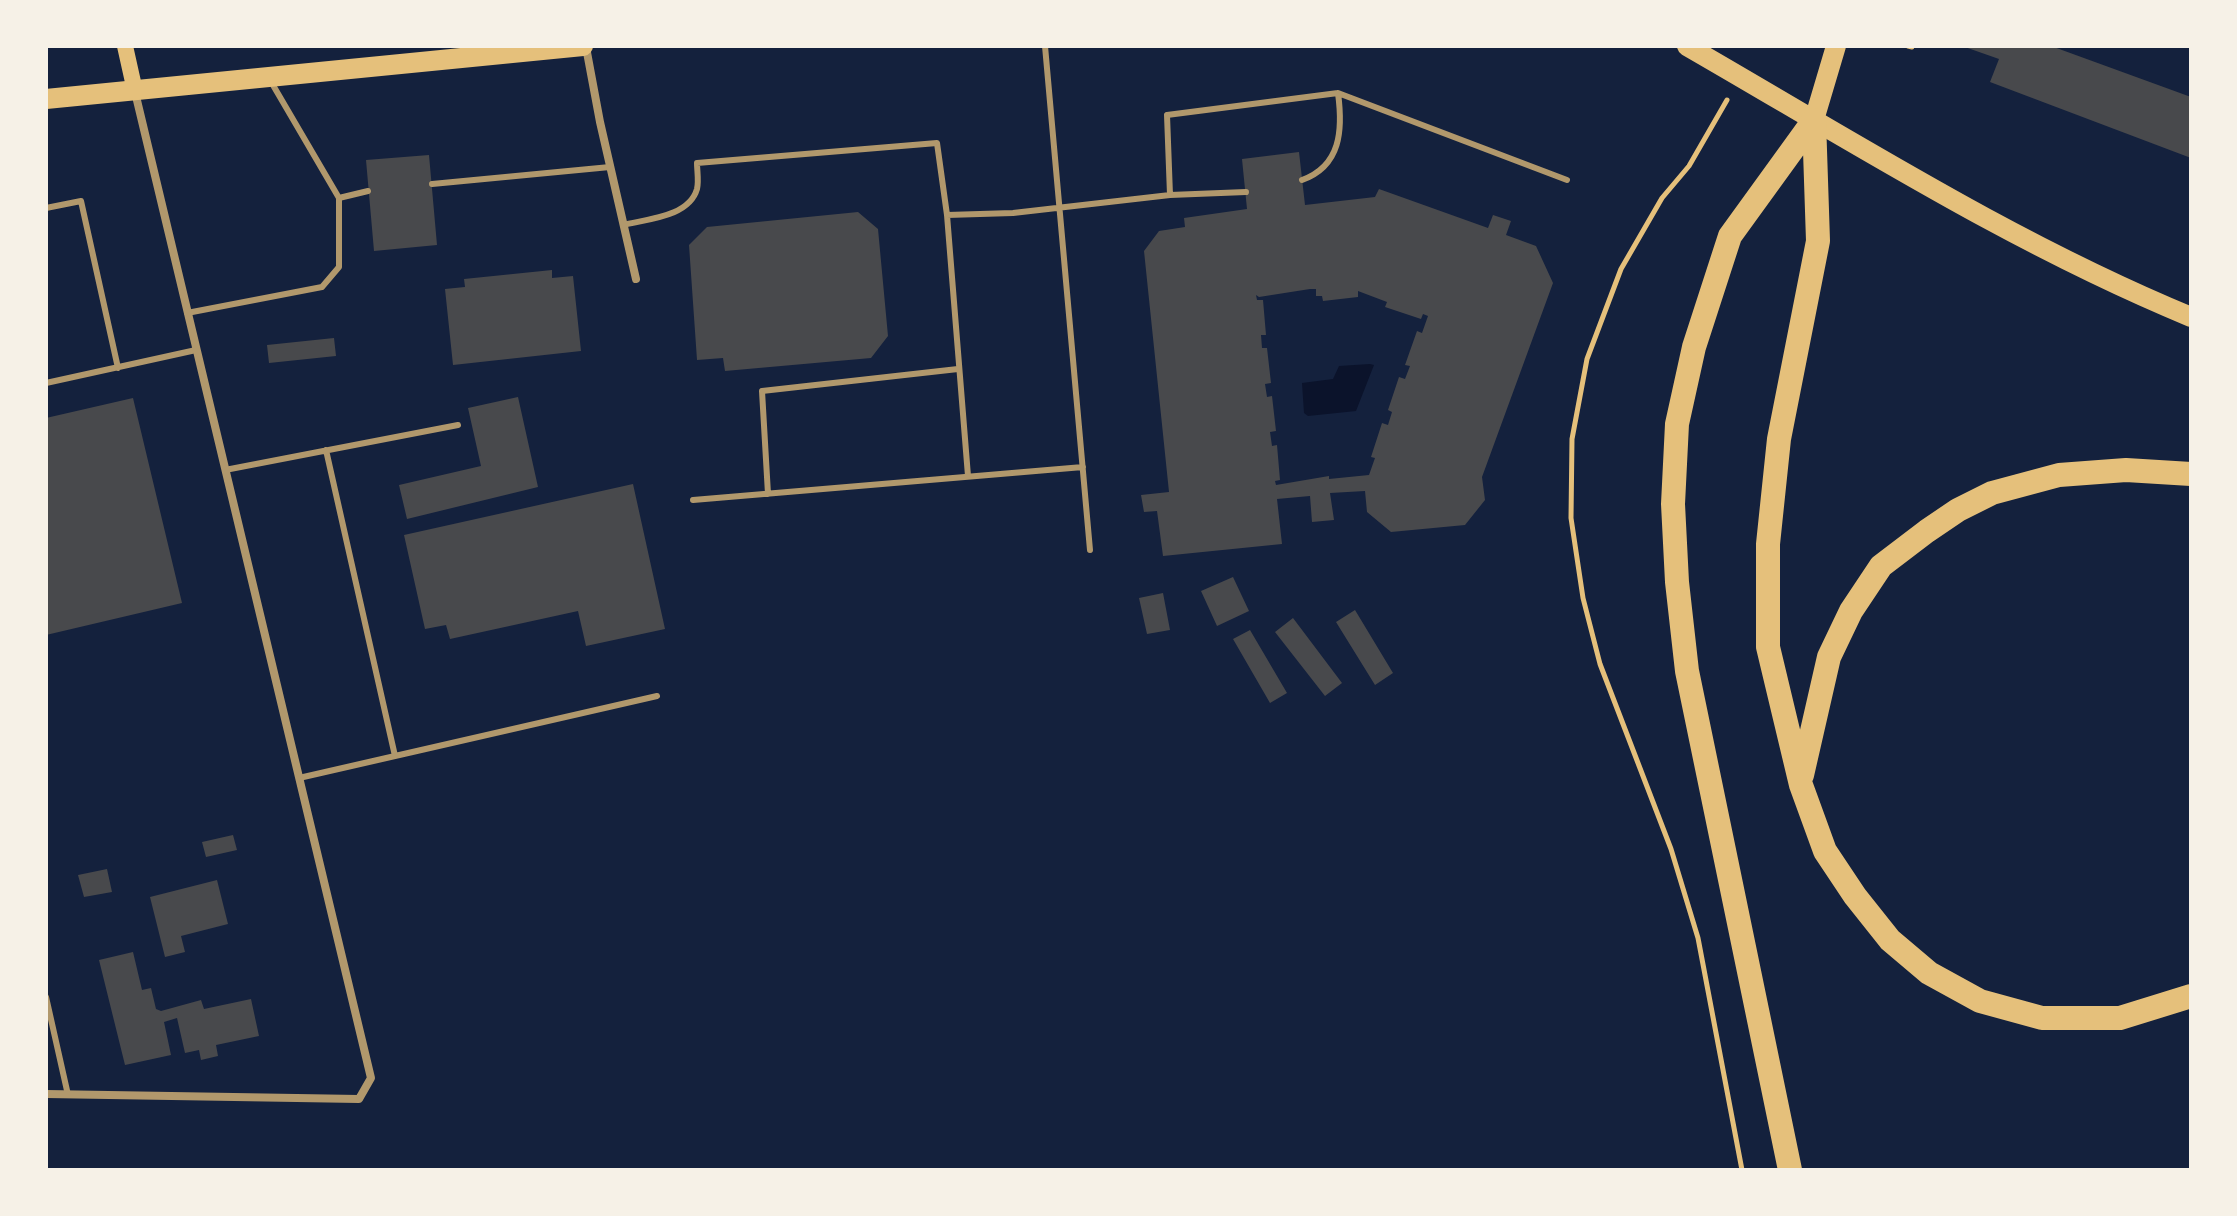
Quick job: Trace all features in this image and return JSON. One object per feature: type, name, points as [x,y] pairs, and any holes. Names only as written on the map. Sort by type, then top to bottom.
[{"type":"highway","points":[[1814,120],[1818,241],[1779,439],[1768,544],[1768,647],[1801,785],[1825,851],[1890,940],[1929,973],[1980,1001],[2042,1018],[2120,1018],[2191,996]]},
{"type":"highway","points":[[1790,1170],[1687,671],[1677,582],[1673,504],[1677,424],[1694,347],[1730,236],[1814,120]]},
{"type":"highway","points":[[1801,785],[1829,657],[1851,611],[1881,566],[1958,510],[1992,493],[2023,483],[2092,471],[2191,474]]},
{"type":"main road","points":[[125,46],[135,91]]},
{"type":"main road","points":[[46,99],[269,77],[466,52],[585,46]]},
{"type":"main road","points":[[1687,46],[1901,171],[2049,251],[2191,317]]},
{"type":"main road","points":[[1814,120],[1836,46]]},
{"type":"street","points":[[585,46],[636,279]]},
{"type":"street","points":[[46,1094],[359,1099],[371,1078],[135,91]]},
{"type":"lane","points":[[1045,46],[1090,550]]},
{"type":"lane","points":[[187,313],[322,287],[339,267],[339,198],[269,77]]},
{"type":"lane","points":[[1170,195],[1167,115],[1338,93],[1567,180]]},
{"type":"lane","points":[[1302,180],[1327,166],[1337,149],[1341,119],[1338,93]]},
{"type":"lane","points":[[623,225],[682,209],[691,202],[697,188],[697,163],[937,143],[947,215],[968,476]]},
{"type":"lane","points":[[432,184],[610,167]]},
{"type":"lane","points":[[339,198],[368,191]]},
{"type":"lane","points":[[947,215],[1060,208],[1170,195],[1246,192]]},
{"type":"lane","points":[[46,208],[81,201],[118,368]]},
{"type":"lane","points":[[46,383],[196,350]]},
{"type":"lane","points":[[768,494],[762,391],[958,369]]},
{"type":"lane","points":[[225,470],[458,425]]},
{"type":"lane","points":[[326,450],[395,756]]},
{"type":"lane","points":[[693,500],[1083,467]]},
{"type":"lane","points":[[299,778],[657,696]]},
{"type":"lane","points":[[46,997],[68,1095]]},
{"type":"path","points":[[1740,77],[1689,166],[1662,198],[1621,269],[1587,359],[1572,439],[1571,518],[1583,598],[1600,664],[1671,849],[1698,938],[1742,1170]]},
{"type":"water","points":[[1374,365],[1356,411],[1308,416],[1304,413],[1302,383],[1333,379],[1339,366]]},
{"type":"building","points":[[1962,46],[2051,46],[2191,97],[2191,158],[1990,82],[1999,59]]},
{"type":"building","points":[[1299,152],[1305,205],[1375,197],[1379,189],[1488,228],[1493,215],[1511,221],[1506,235],[1536,246],[1553,283],[1482,477],[1485,500],[1465,525],[1391,532],[1367,512],[1365,491],[1330,493],[1334,520],[1312,522],[1310,496],[1277,499],[1282,544],[1163,556],[1157,511],[1144,512],[1141,495],[1169,492],[1144,251],[1159,231],[1185,227],[1184,218],[1247,209],[1242,159]],"holes":[[[1316,289],[1316,296],[1322,296],[1323,301],[1358,297],[1358,291],[1387,302],[1385,307],[1421,319],[1423,314],[1428,316],[1422,333],[1417,331],[1405,365],[1410,366],[1405,379],[1399,377],[1388,410],[1392,412],[1388,425],[1382,423],[1371,457],[1375,458],[1369,475],[1329,479],[1329,476],[1276,485],[1275,481],[1280,480],[1277,445],[1272,446],[1270,432],[1276,431],[1272,396],[1267,397],[1265,384],[1271,383],[1267,348],[1262,348],[1261,335],[1266,335],[1263,300],[1257,300],[1256,295]]]},
{"type":"building","points":[[429,155],[437,245],[374,251],[366,160]]},
{"type":"building","points":[[858,212],[878,229],[888,336],[871,358],[725,371],[723,358],[697,360],[689,245],[707,227]]},
{"type":"building","points":[[552,270],[552,278],[573,276],[581,351],[453,365],[445,289],[465,287],[464,279]]},
{"type":"building","points":[[334,338],[336,356],[269,363],[267,345]]},
{"type":"building","points":[[518,397],[538,487],[407,519],[399,485],[481,466],[468,408]]},
{"type":"building","points":[[133,398],[182,603],[46,635],[46,418]]},
{"type":"building","points":[[633,484],[665,629],[586,646],[578,611],[450,639],[446,625],[425,629],[404,535]]},
{"type":"building","points":[[1233,577],[1249,611],[1217,626],[1201,591]]},
{"type":"building","points":[[1163,593],[1170,630],[1147,634],[1139,598]]},
{"type":"building","points":[[1355,610],[1393,673],[1375,685],[1336,622]]},
{"type":"building","points":[[1293,618],[1342,683],[1325,696],[1275,632]]},
{"type":"building","points":[[1250,630],[1287,693],[1270,703],[1233,639]]},
{"type":"building","points":[[233,835],[237,850],[206,857],[202,842]]},
{"type":"building","points":[[107,869],[112,892],[84,897],[78,875]]},
{"type":"building","points":[[217,880],[228,924],[181,936],[185,952],[165,957],[150,897]]},
{"type":"building","points":[[133,952],[142,990],[151,988],[156,1009],[161,1011],[201,1000],[204,1009],[251,999],[259,1036],[216,1045],[218,1056],[201,1060],[199,1050],[185,1053],[177,1018],[164,1022],[171,1055],[125,1065],[99,960]]}]
